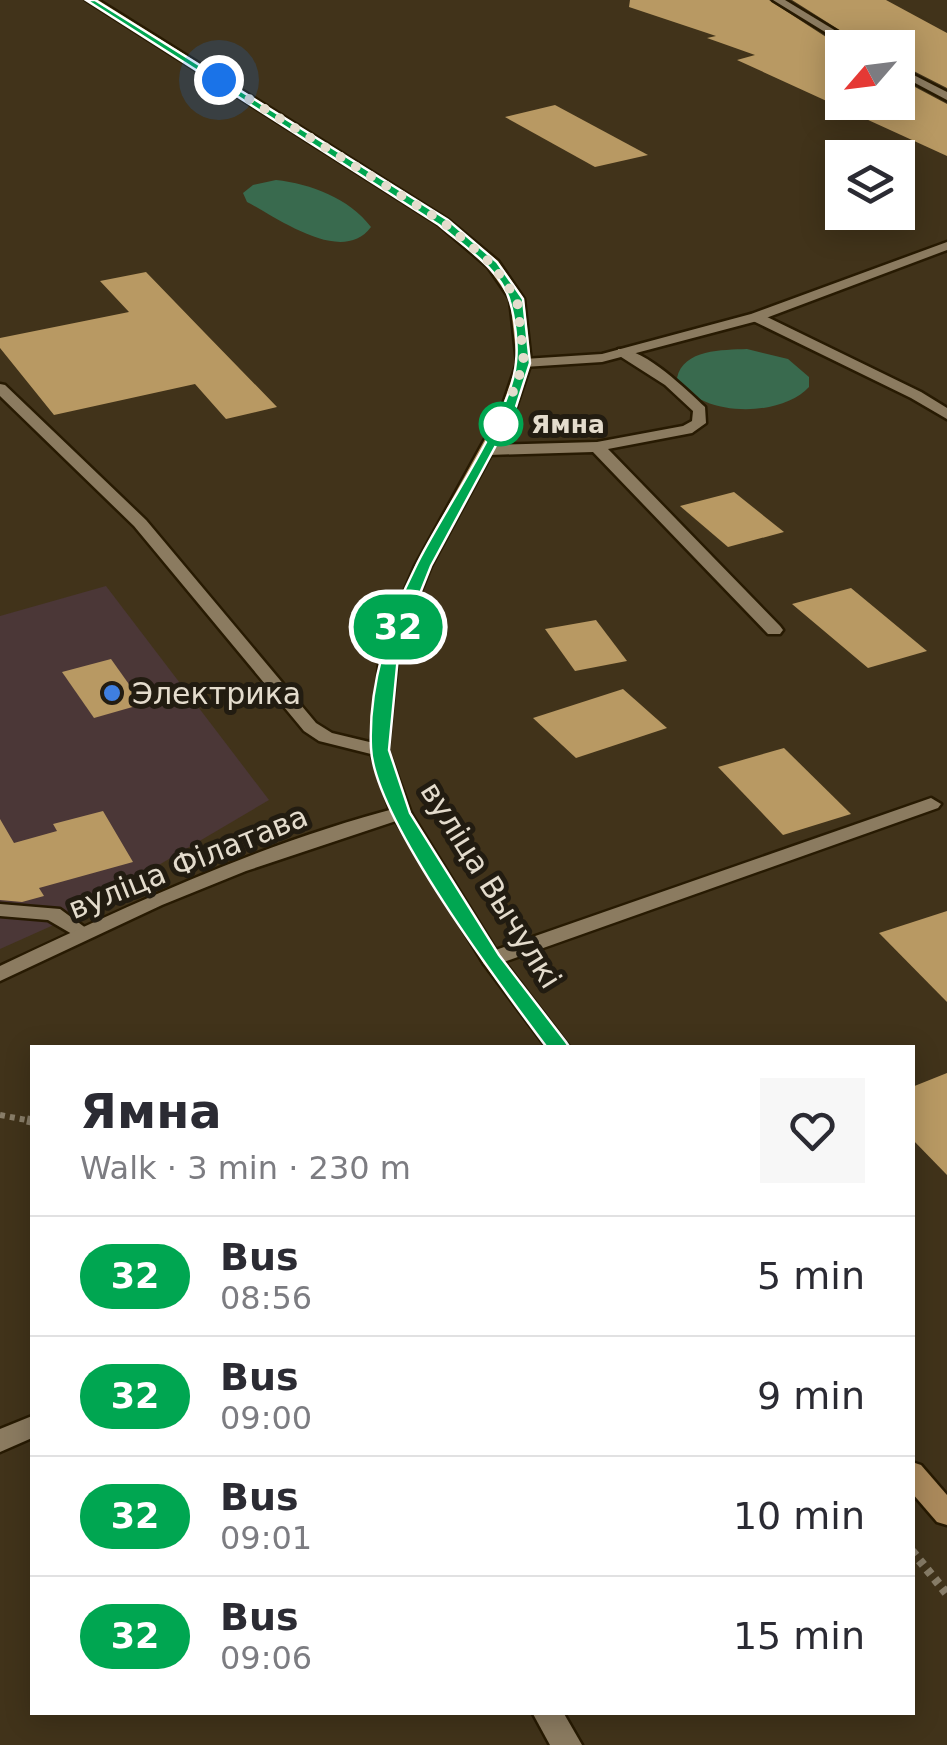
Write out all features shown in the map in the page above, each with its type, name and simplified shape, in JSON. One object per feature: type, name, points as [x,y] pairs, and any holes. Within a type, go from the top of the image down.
[{"type":"street","points":[[92,0],[347,159],[456,233],[492,264],[517,299],[524,363],[623,352],[756,317],[947,246]]},
{"type":"street","points":[[778,0],[828,30]]},
{"type":"street","points":[[915,79],[947,97]]},
{"type":"street","points":[[756,317],[947,414]]},
{"type":"street","points":[[488,450],[597,447],[687,430],[699,423],[700,410],[691,399],[623,352]]},
{"type":"street","name":"вуліца Вычулкі","points":[[524,363],[508,410],[423,566],[390,646],[380,750],[401,813],[492,959],[557,1045]]},
{"type":"street","points":[[0,388],[140,523],[310,726],[326,737],[380,750]]},
{"type":"street","points":[[597,447],[774,630]]},
{"type":"street","points":[[492,959],[931,804]]},
{"type":"street","name":"вуліца Філатава","points":[[0,974],[239,867],[401,813]]},
{"type":"street","points":[[0,910],[53,914],[84,934]]},
{"type":"street","points":[[0,1441],[30,1429]]},
{"type":"street","points":[[915,1476],[943,1503]]},
{"type":"street","points":[[548,1715],[566,1745]]},
{"type":"path","points":[[0,1114],[30,1121]]},
{"type":"path","points":[[915,1555],[947,1594]]},
{"type":"shaded area","points":[[106,586],[269,800],[67,919],[0,949],[0,616]]},
{"type":"green space","points":[[276,180],[328,194],[352,208],[371,227],[359,238],[344,242],[327,240],[292,227],[247,202],[243,193],[253,185]]},
{"type":"green space","points":[[747,349],[788,359],[809,377],[809,387],[780,404],[741,409],[703,401],[677,378],[681,368],[695,356]]},
{"type":"building","points":[[630,0],[769,0],[825,36],[825,100],[737,60],[755,55],[707,38],[716,36],[629,7]]},
{"type":"building","points":[[792,0],[886,0],[947,33],[947,88],[915,72],[915,30],[840,30]]},
{"type":"building","points":[[915,87],[947,104],[947,156],[868,120],[915,120]]},
{"type":"building","points":[[555,105],[648,155],[595,167],[505,117]]},
{"type":"building","points":[[146,272],[277,407],[226,419],[195,384],[54,415],[0,348],[0,338],[129,312],[100,281]]},
{"type":"building","points":[[734,492],[784,532],[728,547],[680,506]]},
{"type":"building","points":[[851,588],[927,651],[868,668],[792,604]]},
{"type":"building","points":[[596,620],[627,661],[575,671],[545,629]]},
{"type":"building","points":[[111,659],[143,704],[94,718],[62,672]]},
{"type":"building","points":[[623,689],[667,728],[576,758],[533,718]]},
{"type":"building","points":[[784,748],[851,814],[783,835],[718,767]]},
{"type":"building","points":[[103,811],[133,862],[39,888],[44,896],[22,902],[0,900],[0,819],[14,843],[57,831],[53,824]]},
{"type":"building","points":[[947,911],[947,1002],[879,933]]},
{"type":"building","points":[[947,1073],[947,1175],[915,1142],[915,1086]]},
{"type":"bus line","name":"32","points":[[91,0],[443,222],[492,264],[517,299],[524,363],[508,410],[423,566],[390,646],[380,750],[401,813],[492,959],[557,1045]]},
{"type":"place","name":"Ямна","points":[[501,424]]},
{"type":"place","name":"Электрика","points":[[112,693]]},
{"type":"route","points":[[219,80],[443,222],[492,264],[517,299],[524,363],[498,430],[501,424]]}]
